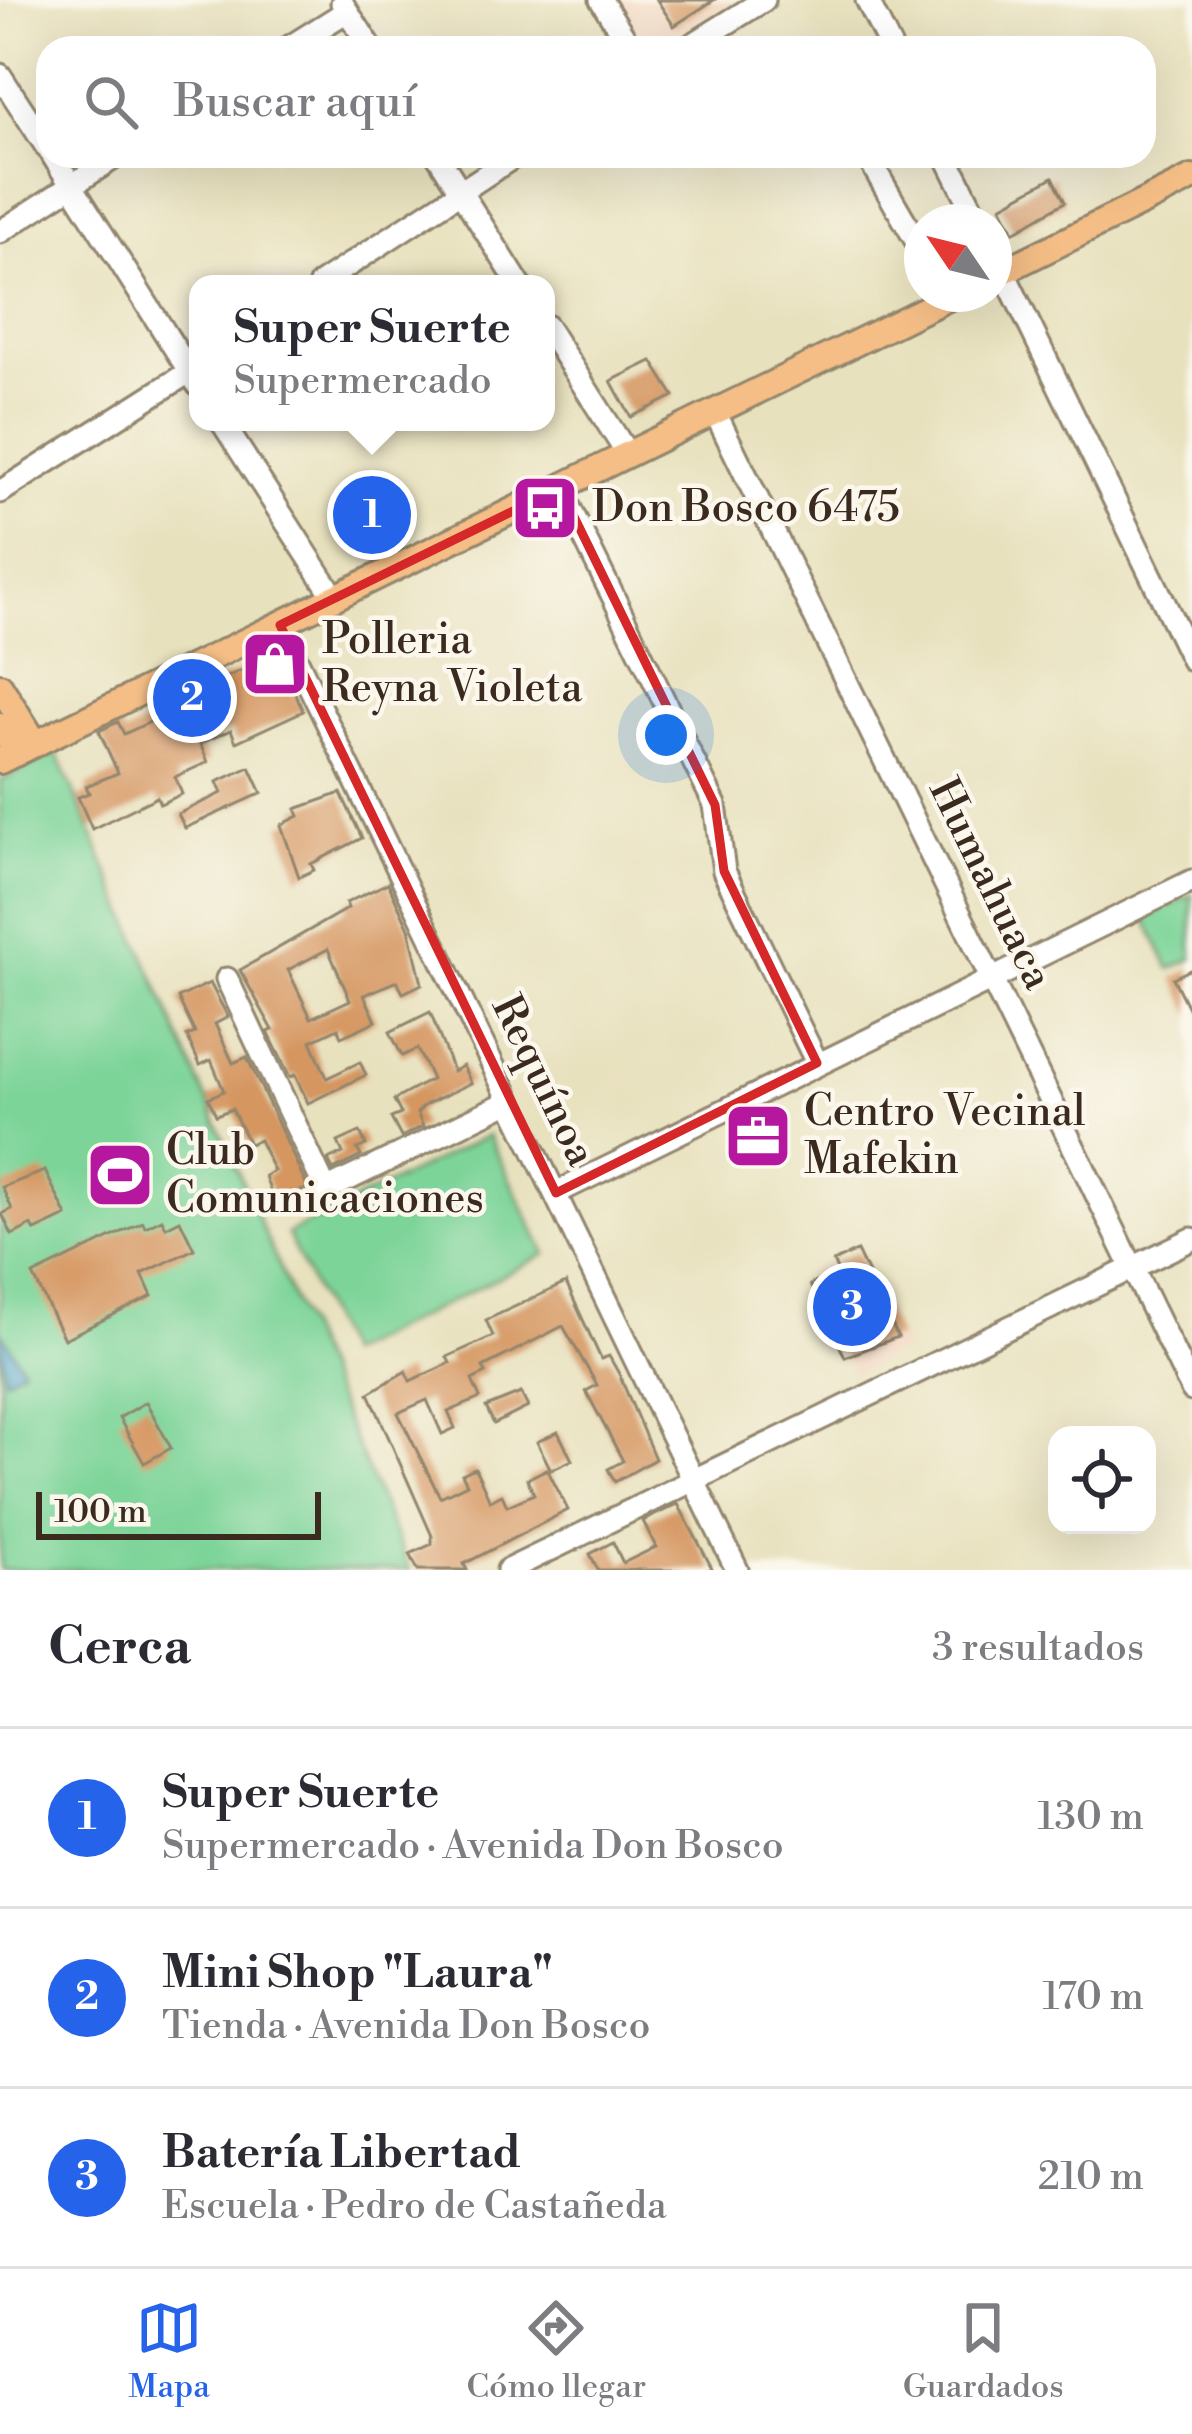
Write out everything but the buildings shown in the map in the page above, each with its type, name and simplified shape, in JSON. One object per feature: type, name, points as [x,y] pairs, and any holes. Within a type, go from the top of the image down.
[{"type":"main road","points":[[1012,259],[1192,178]]},
{"type":"main road","points":[[18,753],[916,312]]},
{"type":"main road","points":[[0,686],[18,753]]},
{"type":"main road","points":[[0,726],[18,753]]},
{"type":"street","points":[[601,0],[624,36]]},
{"type":"street","points":[[706,36],[764,0]]},
{"type":"street","points":[[867,0],[885,36]]},
{"type":"street","points":[[304,36],[344,5],[363,36]]},
{"type":"street","points":[[0,75],[36,130]]},
{"type":"street","points":[[60,168],[189,365]]},
{"type":"street","points":[[0,232],[98,168]]},
{"type":"street","points":[[446,168],[514,275]]},
{"type":"street","points":[[333,275],[496,168]]},
{"type":"street","points":[[874,168],[904,220]]},
{"type":"street","points":[[952,168],[970,204]]},
{"type":"street","points":[[1012,296],[1192,660]]},
{"type":"street","points":[[555,340],[628,455]]},
{"type":"street","points":[[0,492],[189,378]]},
{"type":"street","name":"Humahuaca","points":[[715,412],[1192,1390]]},
{"type":"street","points":[[228,431],[334,598]]},
{"type":"street","points":[[560,488],[715,805],[724,871],[817,1063]]},
{"type":"street","name":"Requínoa","points":[[280,625],[737,1570]]},
{"type":"street","points":[[556,1193],[1192,881]]},
{"type":"street","points":[[227,979],[326,1190],[508,1102]]},
{"type":"street","points":[[508,1570],[1192,1239]]},
{"type":"highlighted area","points":[[560,488],[715,805],[724,871],[817,1063],[556,1193],[280,625]]},
{"type":"shaded area","points":[[618,0],[734,0],[677,36],[640,36]]},
{"type":"shaded area","points":[[857,1251],[904,1349],[853,1374],[806,1276]]},
{"type":"green space","name":"Club Comunicaciones","points":[[57,753],[410,1570],[0,1570],[0,781]]},
{"type":"green space","points":[[1192,895],[1192,959],[1170,969],[1145,918]]},
{"type":"green space","points":[[488,1135],[546,1254],[345,1354],[287,1234]]},
{"type":"water","points":[[0,1330],[23,1368],[5,1379]]},
{"type":"place","name":"Don Bosco 6475","points":[[545,508]]},
{"type":"place","name":"Super Suerte","points":[[372,515]]},
{"type":"place","name":"Polleria Reyna Violeta","points":[[275,664]]},
{"type":"place","name":"Mini Shop \"Laura\"","points":[[192,698]]},
{"type":"place","name":"Centro Vecinal Mafekin","points":[[758,1136]]},
{"type":"place","name":"Club Comunicaciones","points":[[120,1175]]},
{"type":"place","name":"Batería Libertad","points":[[852,1307]]}]
